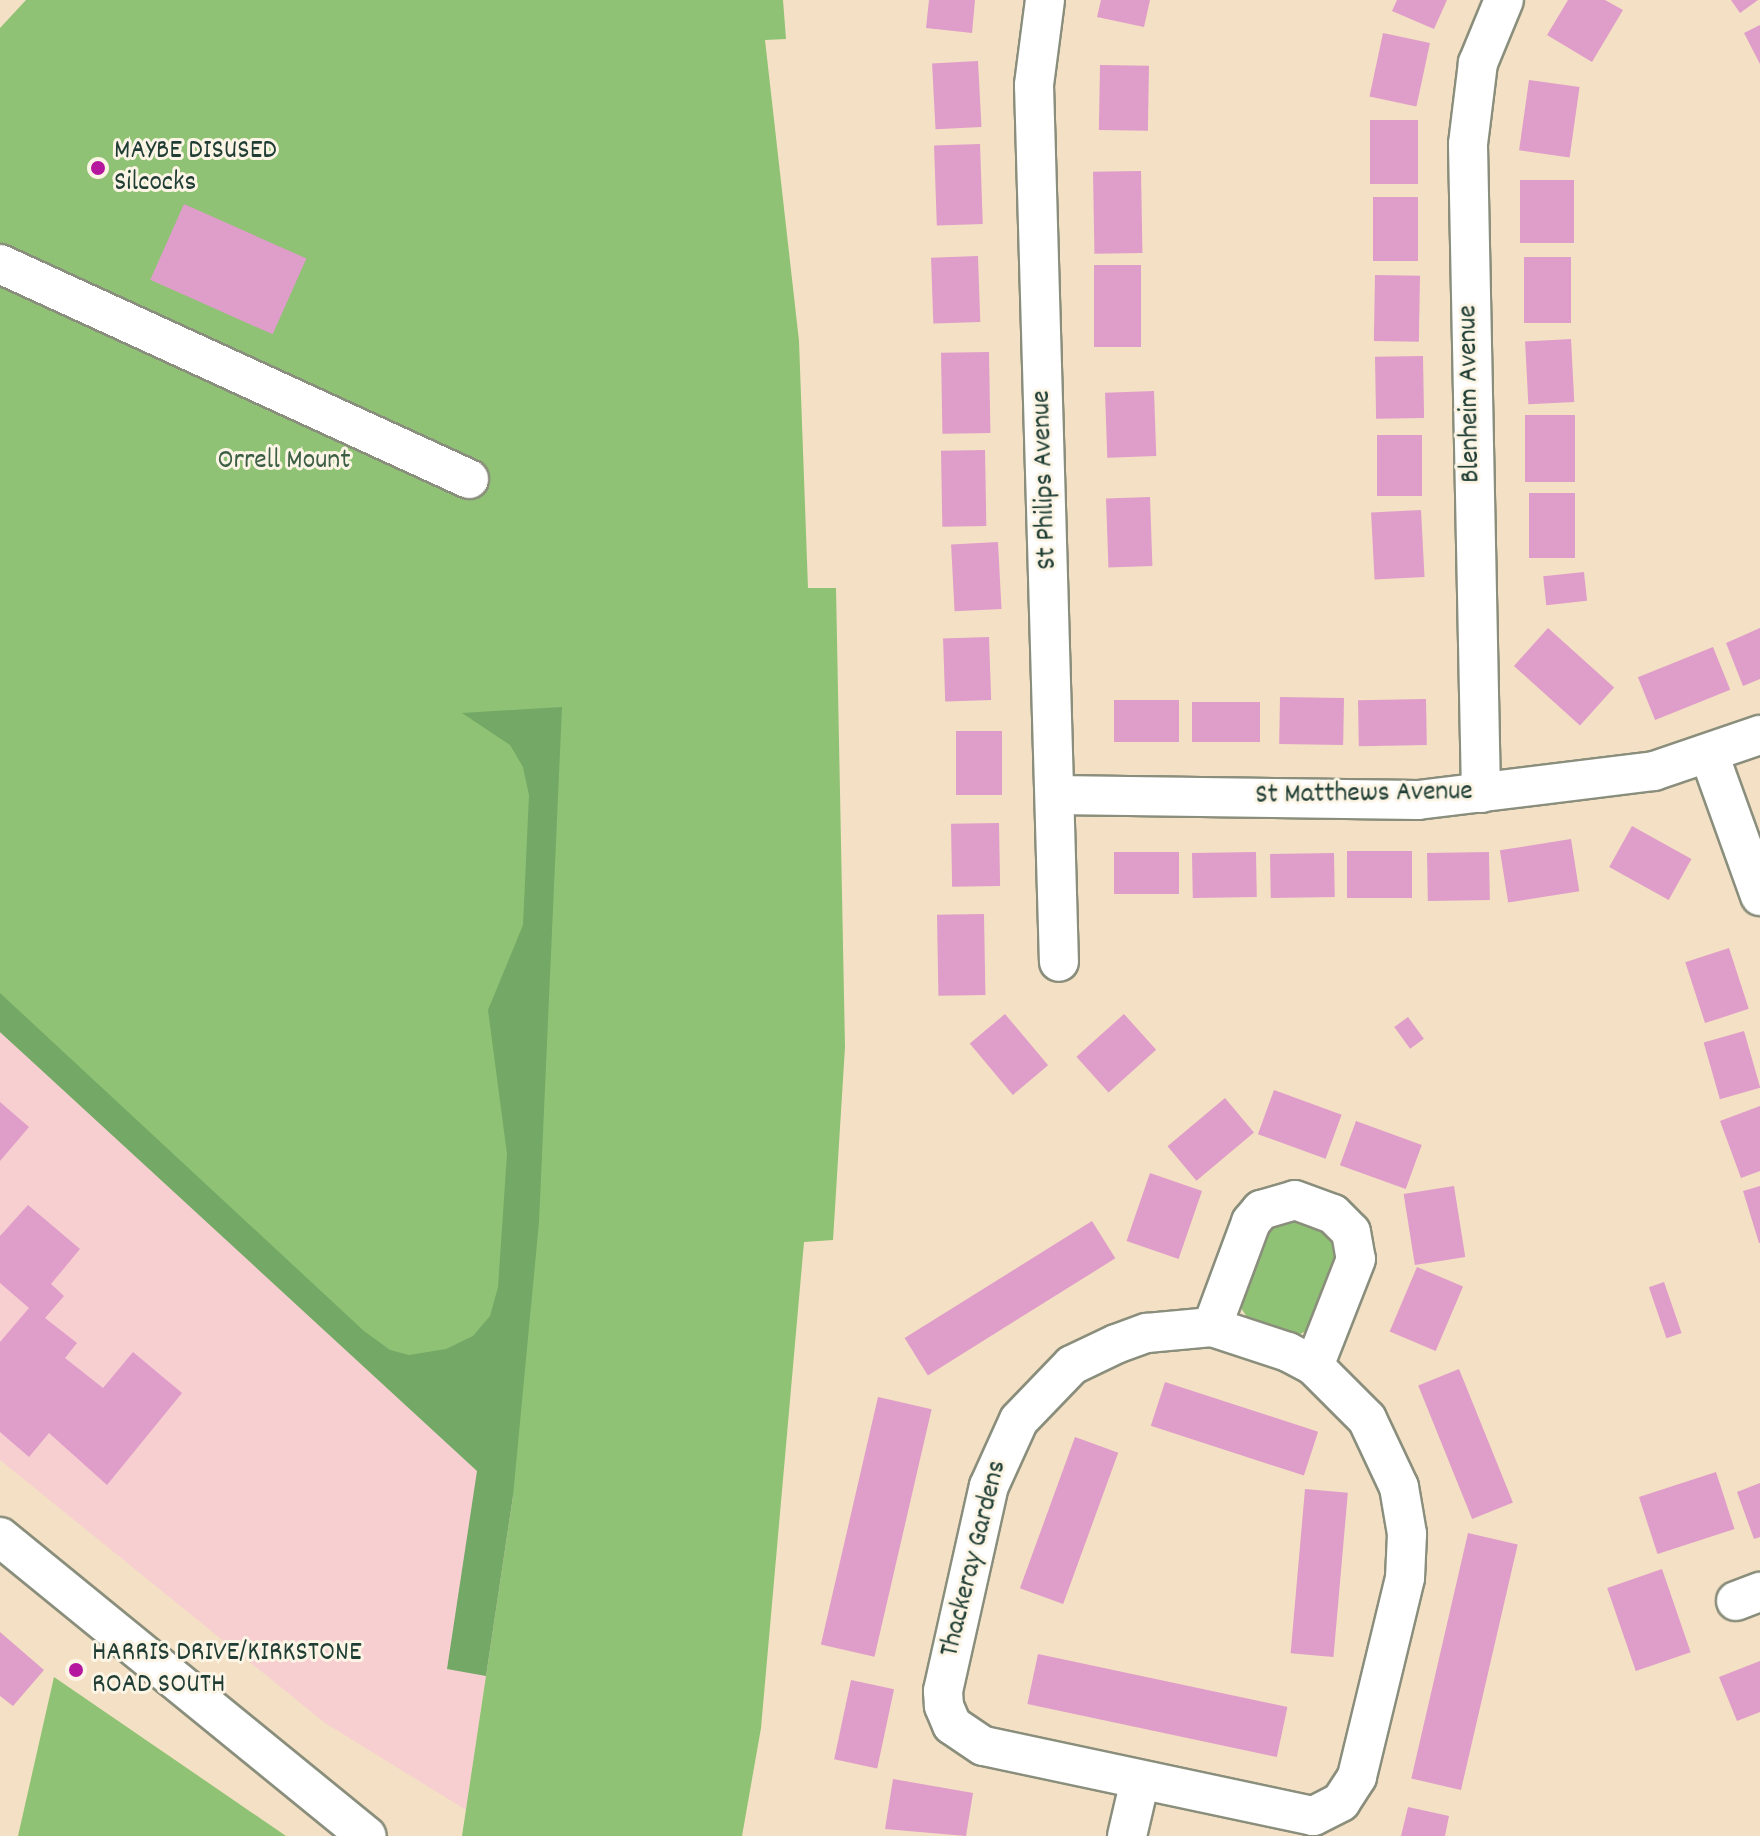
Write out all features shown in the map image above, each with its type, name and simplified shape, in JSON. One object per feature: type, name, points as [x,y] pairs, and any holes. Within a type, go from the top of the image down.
[{"type":"street","name":"St Philips Avenue","points":[[1045,0],[1034,85],[1059,962]]},
{"type":"street","name":"Blenheim Avenue","points":[[1481,793],[1468,144],[1478,63],[1504,0]]},
{"type":"street","points":[[0,264],[469,479]]},
{"type":"street","name":"St Matthews Avenue","points":[[1056,795],[1418,800],[1654,771],[1760,735]]},
{"type":"street","points":[[1709,754],[1760,896]]},
{"type":"street","points":[[1212,1327],[1251,1222],[1261,1210],[1295,1200],[1333,1214],[1351,1232],[1356,1259],[1314,1366]]},
{"type":"street","name":"Thackeray Gardens","points":[[1212,1327],[1275,1347],[1314,1366],[1373,1429],[1399,1487],[1407,1534],[1405,1578],[1357,1777],[1341,1802],[1313,1816],[965,1739],[952,1725],[943,1691],[989,1486],[1019,1420],[1072,1365],[1147,1333],[1212,1327]]},
{"type":"street","points":[[0,1537],[366,1836]]},
{"type":"street","points":[[1127,1836],[1140,1780]]},
{"type":"shaded area","points":[[0,1032],[477,1471],[513,1496],[466,1810],[325,1723],[0,1460]]},
{"type":"green space","name":"Orrell Mount","points":[[26,0],[783,0],[786,39],[765,40],[799,341],[808,588],[836,588],[845,1047],[833,1240],[804,1242],[761,1728],[742,1836],[462,1836],[513,1496],[0,1032],[0,28]]},
{"type":"green space","points":[[562,707],[539,1222],[513,1496],[486,1676],[447,1669],[477,1471],[0,1032],[0,993],[364,1331],[390,1350],[409,1355],[446,1349],[473,1336],[490,1316],[498,1287],[507,1154],[488,1010],[523,925],[529,795],[523,767],[510,745],[462,713]]},
{"type":"green space","points":[[1283,1216],[1322,1226],[1336,1239],[1340,1259],[1309,1330],[1300,1334],[1290,1335],[1247,1317],[1237,1302],[1260,1234]]},
{"type":"green space","points":[[54,1677],[286,1836],[18,1836]]},
{"type":"building","points":[[929,0],[975,0],[972,33],[926,28]]},
{"type":"building","points":[[1101,0],[1150,0],[1144,27],[1097,17]]},
{"type":"building","points":[[1397,0],[1447,0],[1434,29],[1392,11]]},
{"type":"building","points":[[1568,0],[1605,0],[1623,10],[1592,62],[1547,35]]},
{"type":"building","points":[[1731,0],[1758,0],[1740,13]]},
{"type":"building","points":[[1760,25],[1760,64],[1744,33]]},
{"type":"building","points":[[1383,33],[1430,43],[1416,107],[1369,97]]},
{"type":"building","points":[[978,61],[981,127],[936,129],[932,63]]},
{"type":"building","points":[[1100,65],[1149,66],[1148,131],[1099,130]]},
{"type":"building","points":[[1529,80],[1580,87],[1570,157],[1519,150]]},
{"type":"building","points":[[1370,120],[1418,120],[1418,184],[1370,184]]},
{"type":"building","points":[[980,144],[983,224],[937,226],[934,146]]},
{"type":"building","points":[[1141,171],[1142,253],[1094,254],[1093,172]]},
{"type":"building","points":[[1520,180],[1574,180],[1574,243],[1520,243]]},
{"type":"building","points":[[1373,197],[1418,197],[1418,261],[1373,261]]},
{"type":"building","points":[[184,204],[306,259],[273,334],[150,280]]},
{"type":"building","points":[[978,256],[980,322],[933,324],[931,258]]},
{"type":"building","points":[[1524,257],[1571,257],[1571,323],[1524,323]]},
{"type":"building","points":[[1094,265],[1141,265],[1141,347],[1094,347]]},
{"type":"building","points":[[1375,275],[1420,276],[1419,342],[1374,341]]},
{"type":"building","points":[[1571,339],[1574,402],[1528,404],[1525,341]]},
{"type":"building","points":[[989,352],[990,433],[942,434],[941,353]]},
{"type":"building","points":[[1423,356],[1424,418],[1376,419],[1375,357]]},
{"type":"building","points":[[1154,391],[1156,456],[1107,458],[1105,393]]},
{"type":"building","points":[[1525,415],[1575,415],[1575,482],[1525,482]]},
{"type":"building","points":[[1377,435],[1422,435],[1422,496],[1377,496]]},
{"type":"building","points":[[985,450],[986,526],[942,527],[941,451]]},
{"type":"building","points":[[1529,493],[1575,493],[1575,558],[1529,558]]},
{"type":"building","points":[[1150,497],[1152,566],[1108,567],[1106,499]]},
{"type":"building","points":[[1421,510],[1425,577],[1375,580],[1371,513]]},
{"type":"building","points":[[998,542],[1002,609],[955,611],[951,544]]},
{"type":"building","points":[[1584,572],[1587,601],[1546,605],[1543,576]]},
{"type":"building","points":[[1548,628],[1614,688],[1580,725],[1514,666]]},
{"type":"building","points":[[1760,628],[1760,679],[1743,686],[1726,643]]},
{"type":"building","points":[[989,637],[991,700],[945,702],[943,639]]},
{"type":"building","points":[[1713,647],[1730,690],[1655,720],[1638,677]]},
{"type":"building","points":[[1280,697],[1344,698],[1343,745],[1279,744]]},
{"type":"building","points":[[1426,699],[1427,745],[1359,746],[1358,700]]},
{"type":"building","points":[[1114,700],[1179,700],[1179,742],[1114,742]]},
{"type":"building","points":[[1192,702],[1260,702],[1260,742],[1192,742]]},
{"type":"building","points":[[956,731],[1002,731],[1002,795],[956,795]]},
{"type":"building","points":[[999,823],[1000,886],[952,887],[951,824]]},
{"type":"building","points":[[1632,826],[1691,859],[1669,900],[1609,867]]},
{"type":"building","points":[[1571,839],[1579,891],[1508,903],[1500,850]]},
{"type":"building","points":[[1347,851],[1412,851],[1412,898],[1347,898]]},
{"type":"building","points":[[1114,852],[1179,852],[1179,894],[1114,894]]},
{"type":"building","points":[[1256,852],[1257,897],[1193,898],[1192,853]]},
{"type":"building","points":[[1489,852],[1490,900],[1428,901],[1427,853]]},
{"type":"building","points":[[1334,853],[1335,897],[1271,898],[1270,854]]},
{"type":"building","points":[[984,914],[985,995],[938,996],[937,915]]},
{"type":"building","points":[[1729,948],[1749,1009],[1705,1023],[1685,962]]},
{"type":"building","points":[[1005,1014],[1048,1065],[1013,1095],[970,1044]]},
{"type":"building","points":[[1124,1014],[1156,1050],[1109,1092],[1076,1057]]},
{"type":"building","points":[[1408,1017],[1424,1039],[1410,1049],[1394,1027]]},
{"type":"building","points":[[1744,1031],[1760,1088],[1720,1099],[1704,1043]]},
{"type":"building","points":[[1274,1090],[1342,1115],[1326,1159],[1258,1134]]},
{"type":"building","points":[[1225,1098],[1254,1132],[1196,1181],[1168,1146]]},
{"type":"building","points":[[0,1102],[29,1127],[0,1161]]},
{"type":"building","points":[[1760,1106],[1760,1171],[1741,1178],[1720,1121]]},
{"type":"building","points":[[1356,1121],[1422,1145],[1406,1189],[1340,1165]]},
{"type":"building","points":[[1150,1173],[1202,1191],[1179,1259],[1127,1241]]},
{"type":"building","points":[[1454,1186],[1465,1257],[1415,1265],[1404,1194]]},
{"type":"building","points":[[1760,1186],[1760,1243],[1759,1243],[1743,1191]]},
{"type":"building","points":[[28,1205],[80,1249],[51,1284],[64,1296],[45,1318],[77,1343],[65,1358],[103,1388],[133,1352],[182,1393],[107,1485],[49,1433],[29,1457],[0,1432],[0,1342],[29,1308],[0,1283],[0,1236]]},
{"type":"building","points":[[1092,1221],[1115,1258],[928,1375],[905,1338]]},
{"type":"building","points":[[1417,1267],[1463,1287],[1436,1351],[1390,1331]]},
{"type":"building","points":[[1664,1282],[1682,1333],[1666,1338],[1649,1287]]},
{"type":"building","points":[[1459,1369],[1513,1503],[1472,1519],[1418,1385]]},
{"type":"building","points":[[1165,1382],[1318,1432],[1304,1476],[1151,1426]]},
{"type":"building","points":[[878,1397],[932,1409],[874,1657],[821,1644]]},
{"type":"building","points":[[1075,1437],[1118,1453],[1063,1604],[1020,1588]]},
{"type":"building","points":[[1716,1472],[1735,1529],[1658,1554],[1639,1497]]},
{"type":"building","points":[[1760,1483],[1760,1537],[1754,1539],[1737,1492]]},
{"type":"building","points":[[1305,1489],[1348,1493],[1333,1657],[1291,1653]]},
{"type":"building","points":[[1468,1533],[1518,1544],[1461,1790],[1411,1779]]},
{"type":"building","points":[[1662,1569],[1691,1652],[1636,1671],[1607,1588]]},
{"type":"building","points":[[0,1632],[44,1670],[13,1706],[0,1696]]},
{"type":"building","points":[[1038,1654],[1287,1707],[1277,1757],[1027,1704]]},
{"type":"building","points":[[1760,1661],[1760,1712],[1737,1721],[1719,1677]]},
{"type":"building","points":[[851,1680],[894,1689],[877,1768],[834,1759]]},
{"type":"building","points":[[893,1779],[973,1793],[966,1836],[885,1829]]},
{"type":"building","points":[[1408,1807],[1449,1816],[1445,1836],[1401,1836]]},
{"type":"place","name":"MAYBE DISUSED Silcocks","points":[[98,168]]},
{"type":"place","name":"HARRIS DRIVE/KIRKSTONE ROAD SOUTH","points":[[76,1670]]}]
